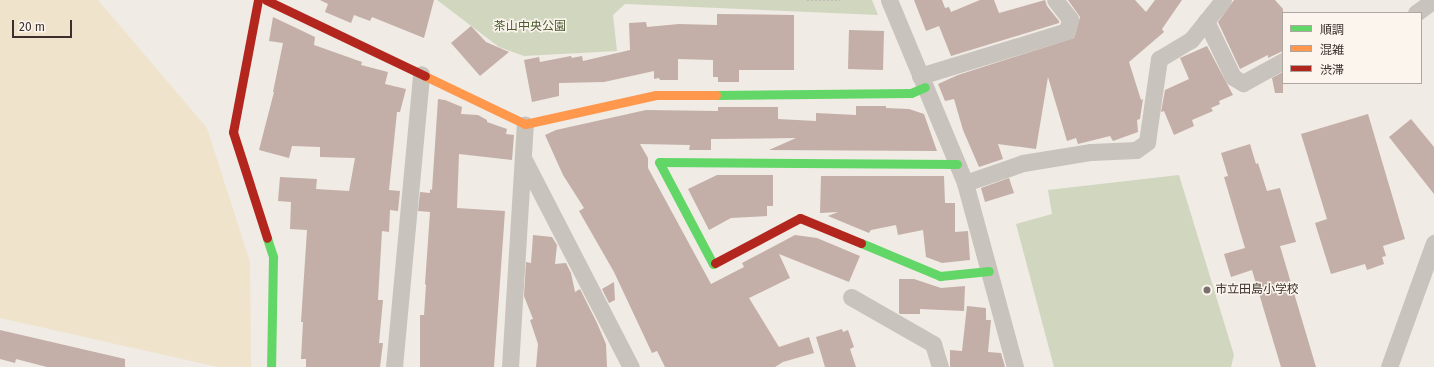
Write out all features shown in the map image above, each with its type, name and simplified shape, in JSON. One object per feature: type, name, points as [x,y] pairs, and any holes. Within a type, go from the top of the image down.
[{"type":"street","points":[[258,0],[233,132],[273,257],[271,367]]},
{"type":"street","points":[[266,0],[525,124],[656,95],[911,92],[922,82],[1067,31],[1070,19],[1055,0]]},
{"type":"street","points":[[889,0],[965,183],[1015,367]]},
{"type":"street","points":[[965,183],[1023,163],[1091,152],[1136,150],[1147,142],[1159,59],[1191,40],[1223,0]]},
{"type":"street","points":[[1417,12],[1434,0]]},
{"type":"street","points":[[1206,21],[1233,77],[1243,83],[1282,62]]},
{"type":"street","points":[[394,367],[421,74]]},
{"type":"street","points":[[510,367],[525,124]]},
{"type":"street","points":[[523,158],[631,367]]},
{"type":"street","points":[[957,164],[659,162],[713,264],[800,218],[940,276],[989,271]]},
{"type":"street","points":[[1389,367],[1434,243]]},
{"type":"street","points":[[851,297],[933,344],[940,367]]},
{"type":"path","points":[[807,0],[840,0]]},
{"type":"green space","name":"茶山中央公園","points":[[437,0],[872,0],[878,15],[625,4],[613,15],[617,51],[524,56],[499,47]]},
{"type":"green space","points":[[1179,175],[1234,355],[1231,367],[1054,367],[1016,224],[1052,214],[1048,190]]},
{"type":"sand","points":[[0,0],[98,0],[207,128],[250,262],[251,367],[218,367],[0,318]]},
{"type":"building","points":[[320,0],[434,0],[424,38],[372,17],[370,21],[354,15],[351,23],[325,12],[328,4]]},
{"type":"building","points":[[914,0],[942,0],[945,8],[949,7],[951,12],[980,0],[994,0],[999,13],[1045,0],[1047,6],[1059,23],[951,56],[939,26],[926,31]]},
{"type":"building","points":[[1068,0],[1135,0],[1146,12],[1155,0],[1182,0],[1162,29],[1164,32],[1129,62],[1141,100],[1143,99],[1140,119],[1137,120],[1138,132],[1113,141],[1110,136],[1078,144],[1076,138],[1067,141],[1048,77],[1036,149],[998,144],[1003,159],[979,167],[963,130],[954,99],[945,101],[938,84],[958,75],[1074,38],[1080,17]]},
{"type":"building","points":[[1234,0],[1275,0],[1283,9],[1282,51],[1268,58],[1268,55],[1240,69],[1218,22]]},
{"type":"building","points":[[717,14],[794,15],[794,70],[739,70],[739,82],[718,82],[718,77],[713,77],[713,60],[678,59],[678,80],[660,80],[659,78],[654,79],[654,71],[604,82],[559,83],[559,96],[532,102],[524,60],[539,57],[540,62],[571,56],[572,58],[582,56],[583,61],[630,50],[629,23],[646,22],[647,27],[679,24],[717,25]]},
{"type":"building","points":[[273,17],[315,37],[314,45],[362,62],[361,65],[388,72],[385,84],[406,89],[400,112],[397,112],[389,190],[400,191],[398,211],[390,210],[389,232],[382,231],[378,300],[383,300],[379,343],[383,343],[380,367],[306,367],[306,359],[301,359],[303,322],[301,322],[307,230],[290,229],[291,202],[278,201],[280,177],[317,179],[316,189],[349,191],[355,158],[320,157],[320,147],[292,146],[289,158],[259,150],[274,92],[283,43],[269,41]]},
{"type":"building","points":[[471,26],[486,42],[509,52],[480,76],[451,43]]},
{"type":"building","points":[[849,30],[884,31],[883,70],[848,69]]},
{"type":"building","points":[[1207,46],[1233,95],[1219,101],[1220,104],[1211,108],[1213,111],[1192,120],[1194,126],[1174,135],[1164,111],[1161,112],[1165,90],[1189,79],[1180,58]]},
{"type":"building","points":[[1282,73],[1283,93],[1275,93],[1272,78]]},
{"type":"building","points":[[438,99],[445,100],[462,107],[461,114],[478,115],[487,120],[487,122],[507,129],[506,134],[514,135],[512,160],[459,154],[457,208],[505,211],[494,367],[420,367],[420,315],[424,315],[430,212],[418,211],[420,192],[430,193],[430,189],[432,190]]},
{"type":"building","points":[[856,106],[886,106],[886,108],[909,109],[924,114],[937,151],[769,150],[796,138],[711,139],[711,150],[689,150],[690,145],[640,144],[648,158],[648,168],[711,284],[744,267],[742,263],[795,235],[817,238],[860,256],[849,282],[779,254],[790,278],[749,298],[779,347],[809,337],[814,353],[783,362],[775,367],[665,367],[657,351],[652,353],[614,272],[579,211],[584,208],[563,175],[545,135],[556,130],[646,110],[718,111],[718,107],[778,107],[778,119],[816,121],[816,113],[856,115]]},
{"type":"building","points":[[1368,114],[1405,239],[1383,246],[1386,256],[1382,257],[1384,264],[1367,270],[1365,264],[1331,274],[1315,223],[1327,219],[1301,134]]},
{"type":"building","points":[[1411,119],[1434,147],[1434,194],[1389,137]]},
{"type":"building","points":[[1250,144],[1267,191],[1280,188],[1296,242],[1280,246],[1316,367],[1281,367],[1252,270],[1231,277],[1224,254],[1245,248],[1224,177],[1228,176],[1221,153]]},
{"type":"building","points":[[717,175],[773,175],[773,206],[767,206],[767,216],[731,218],[709,230],[688,189]]},
{"type":"building","points":[[821,176],[944,176],[945,203],[955,203],[955,232],[968,231],[970,260],[942,263],[926,257],[923,230],[898,235],[896,225],[871,230],[869,233],[828,216],[838,212],[820,213]]},
{"type":"building","points":[[1009,178],[1014,193],[985,202],[981,188]]},
{"type":"building","points":[[533,235],[552,237],[557,245],[555,264],[566,263],[571,273],[575,292],[580,289],[606,344],[607,367],[536,367],[538,344],[530,320],[533,319],[524,296],[526,262],[531,263]]},
{"type":"building","points":[[899,279],[914,279],[941,288],[965,286],[964,311],[920,309],[920,314],[900,314]]},
{"type":"building","points":[[614,282],[615,300],[609,303],[602,289]]},
{"type":"building","points":[[967,306],[986,308],[986,320],[991,320],[988,352],[1001,353],[1005,367],[950,367],[950,350],[962,351]]},
{"type":"building","points":[[842,329],[843,332],[848,330],[854,347],[850,349],[856,367],[825,367],[816,337]]},
{"type":"building","points":[[0,330],[125,359],[125,367],[47,367],[16,359],[15,363],[0,359]]},
{"type":"traffic: fast","points":[[716,95],[911,93],[925,87]]},
{"type":"traffic: fast","points":[[715,263],[713,264],[659,162],[957,164]]},
{"type":"traffic: fast","points":[[267,238],[273,257],[271,367]]},
{"type":"traffic: fast","points":[[861,243],[940,276],[989,271]]},
{"type":"traffic: slow","points":[[425,76],[525,124],[656,95],[716,95]]},
{"type":"traffic: jam","points":[[258,0],[233,132],[267,238]]},
{"type":"traffic: jam","points":[[266,0],[425,76]]},
{"type":"traffic: jam","points":[[715,263],[800,218],[861,243]]},
{"type":"place","name":"市立田島小学校","points":[[1207,290]]}]
